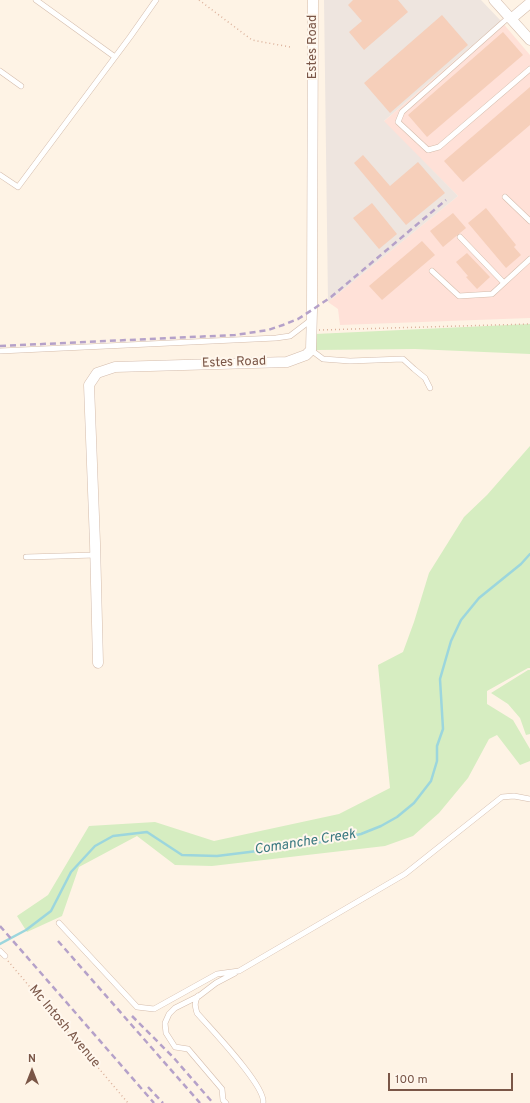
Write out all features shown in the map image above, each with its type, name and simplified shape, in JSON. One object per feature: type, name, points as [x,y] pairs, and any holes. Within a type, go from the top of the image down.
[{"type":"street","name":"Estes Road","points":[[98,663],[96,555],[89,385],[97,373],[115,367],[287,362],[306,355],[311,350],[313,0]]},
{"type":"street","points":[[494,0],[530,40]]},
{"type":"street","points":[[510,18],[530,3]]},
{"type":"lane","points":[[36,0],[115,57]]},
{"type":"lane","points":[[0,175],[18,187],[156,0]]},
{"type":"lane","points":[[510,18],[402,112],[398,122],[428,150],[439,147],[530,69]]},
{"type":"lane","points":[[0,71],[20,86]]},
{"type":"lane","points":[[505,197],[530,221]]},
{"type":"lane","points":[[460,237],[504,283]]},
{"type":"lane","points":[[432,271],[459,296],[492,294],[530,259]]},
{"type":"lane","points":[[0,351],[276,338],[290,336],[312,325]]},
{"type":"lane","points":[[311,350],[323,359],[350,361],[403,359],[425,378],[430,388]]},
{"type":"lane","points":[[26,557],[96,555]]},
{"type":"lane","points":[[226,1103],[223,1100],[222,1089],[188,1049],[175,1047],[166,1033],[165,1023],[169,1014],[175,1008],[199,996],[216,983],[404,874],[502,797],[514,796],[530,799]]},
{"type":"lane","points":[[59,923],[137,1007],[154,1009],[217,974],[239,970]]},
{"type":"lane","points":[[0,951],[5,956]]},
{"type":"lane","points":[[199,996],[195,1001],[197,1013],[253,1078],[262,1092],[264,1100],[263,1103]]},
{"type":"path","points":[[199,0],[252,40],[290,47]]},
{"type":"path","points":[[312,325],[530,324]]},
{"type":"path","name":"Mc Intosh Avenue","points":[[5,956],[128,1103]]},
{"type":"shaded area","points":[[324,0],[481,0],[501,21],[384,121],[458,196],[328,302]]},
{"type":"shaded area","points":[[501,21],[530,55],[530,318],[340,325],[338,309],[328,302],[458,196],[383,122]]},
{"type":"green space","points":[[530,324],[530,354],[415,349],[316,350],[315,334]]},
{"type":"green space","points":[[530,446],[530,668],[487,691],[487,704],[513,720],[530,749],[530,761],[520,765],[497,735],[489,739],[468,778],[439,813],[413,836],[385,846],[212,866],[175,865],[137,836],[79,867],[62,916],[27,932],[17,916],[48,895],[89,826],[155,822],[214,841],[339,814],[390,788],[378,665],[403,652],[429,573],[464,517],[487,495]]},
{"type":"green space","points":[[530,670],[530,734],[526,735],[520,718],[508,704],[491,693]]},
{"type":"building","points":[[353,0],[398,0],[408,12],[364,50],[349,32],[362,21],[348,5]]},
{"type":"building","points":[[442,15],[468,45],[390,113],[364,83]]},
{"type":"building","points":[[503,32],[523,55],[427,137],[408,115]]},
{"type":"building","points":[[530,87],[530,125],[463,182],[444,161]]},
{"type":"building","points":[[363,155],[390,186],[418,162],[445,193],[406,225],[354,163]]},
{"type":"building","points":[[372,203],[397,234],[379,249],[353,218]]},
{"type":"building","points":[[486,208],[516,245],[514,247],[521,255],[506,268],[468,223]]},
{"type":"building","points":[[453,213],[466,228],[443,247],[430,231]]},
{"type":"building","points":[[422,241],[435,255],[382,300],[369,286]]},
{"type":"building","points":[[467,253],[490,277],[477,289],[466,277],[468,276],[456,262]]},
{"type":"waterway","name":"Comanche Creek","points":[[0,944],[26,930],[51,911],[71,872],[95,846],[113,836],[147,832],[182,855],[217,856],[306,845],[361,834],[381,826],[397,817],[414,803],[431,781],[437,761],[437,746],[443,729],[440,679],[451,641],[461,620],[479,598],[521,564],[530,554]]},
{"type":"railway","points":[[0,346],[235,335],[268,330],[298,319],[331,297],[446,200]]},
{"type":"railway","points":[[0,926],[154,1103]]},
{"type":"railway","points":[[58,941],[200,1103]]},
{"type":"railway","points":[[132,1016],[173,1057],[213,1103]]},
{"type":"railway","points":[[148,1087],[163,1103]]}]
